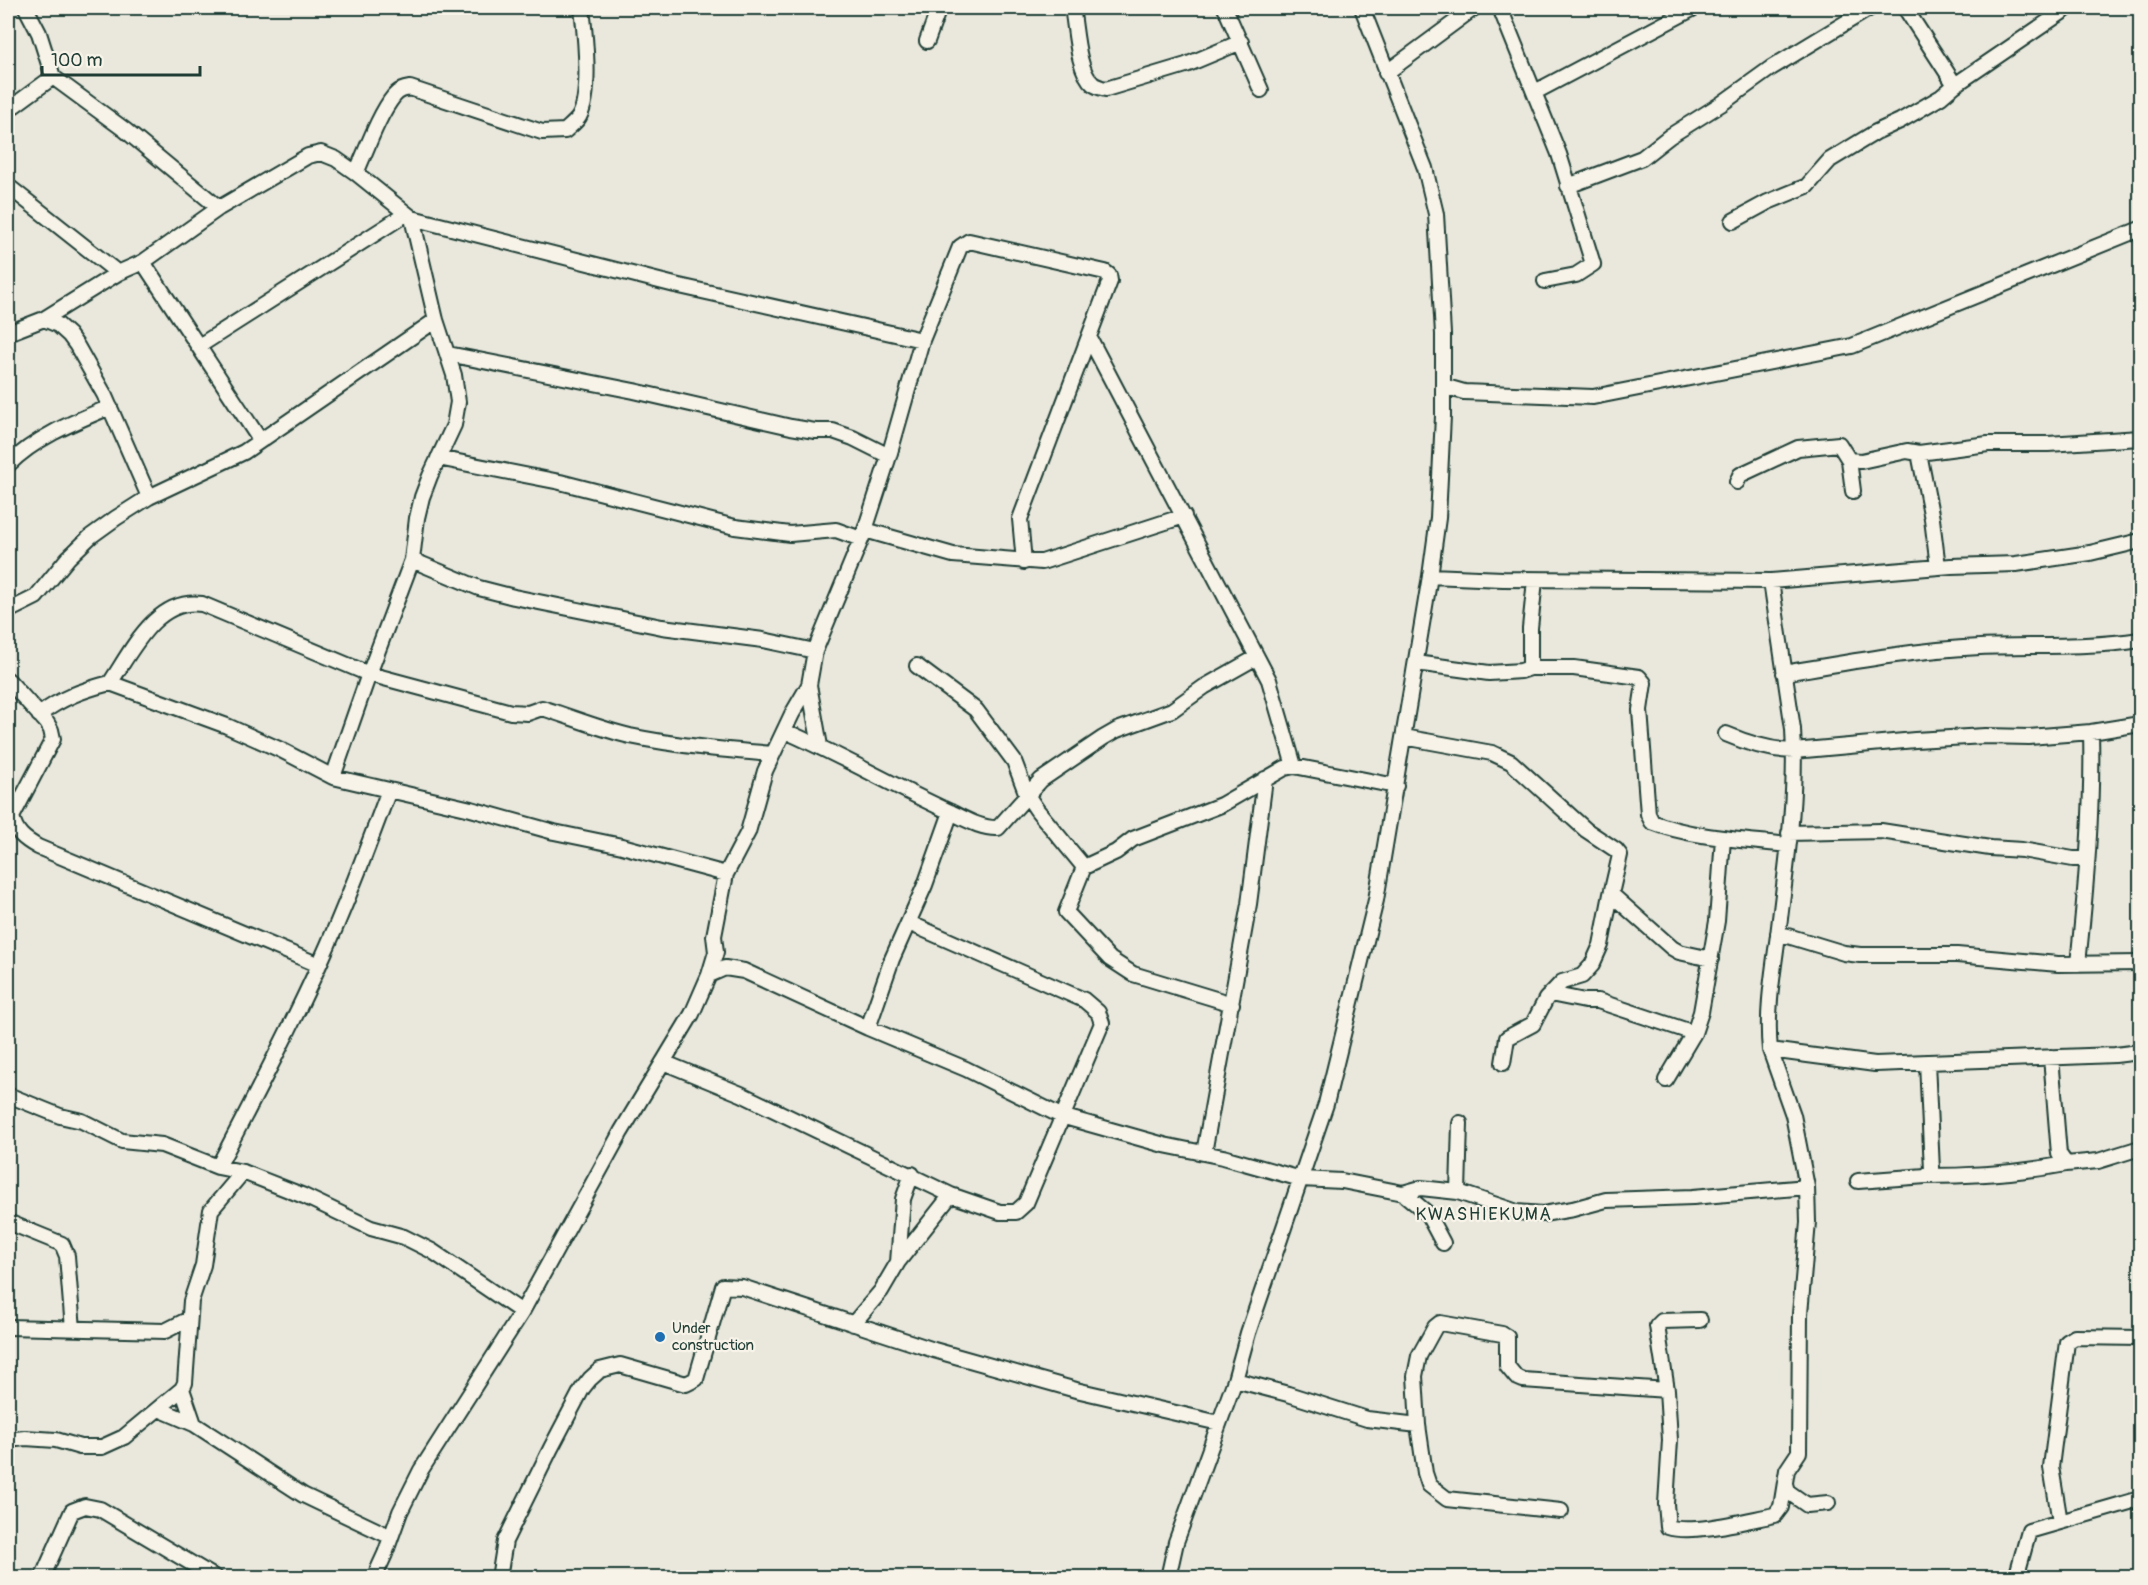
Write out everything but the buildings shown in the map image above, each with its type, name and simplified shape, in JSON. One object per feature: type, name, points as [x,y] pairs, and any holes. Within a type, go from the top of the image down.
[{"type":"street","points":[[26,8],[39,33],[53,77],[125,130],[219,208]]},
{"type":"street","points":[[357,172],[380,120],[394,96],[402,90],[411,88],[542,132],[565,131],[578,117],[586,96],[582,8]]},
{"type":"street","points":[[927,41],[939,8]]},
{"type":"street","points":[[1072,8],[1082,66],[1094,85],[1106,89],[1186,65],[1241,42]]},
{"type":"street","points":[[1226,8],[1261,90]]},
{"type":"street","points":[[1168,1578],[1176,1542],[1235,1380],[1248,1333],[1326,1104],[1353,998],[1376,900],[1438,518],[1443,334],[1436,214],[1425,168],[1362,8]]},
{"type":"street","points":[[1386,73],[1474,8]]},
{"type":"street","points":[[1500,8],[1559,154],[1593,264],[1576,275],[1545,281]]},
{"type":"street","points":[[1535,93],[1694,8]]},
{"type":"street","points":[[1568,186],[1642,158],[1670,136],[1771,68],[1870,8]]},
{"type":"street","points":[[1905,8],[1955,85]]},
{"type":"street","points":[[1733,221],[1768,202],[1807,186],[1830,160],[1941,97],[2068,8]]},
{"type":"street","points":[[8,110],[53,77]]},
{"type":"street","points":[[8,333],[44,319],[118,273],[143,262],[219,208],[308,156],[321,153],[357,172],[409,216],[675,285],[922,340]]},
{"type":"street","points":[[8,186],[118,273]]},
{"type":"street","points":[[333,777],[412,560],[422,497],[454,425],[458,402],[454,375],[436,320],[409,216]]},
{"type":"street","points":[[199,346],[409,216]]},
{"type":"street","points":[[1443,386],[1464,392],[1593,397],[1852,346],[2140,229]]},
{"type":"street","points":[[374,1578],[400,1512],[421,1470],[522,1312],[621,1132],[692,1014],[716,952],[714,936],[726,874],[748,832],[765,771],[809,685],[815,651],[863,535],[889,456],[922,340],[960,247],[965,243],[975,241],[1105,272],[1109,275],[1110,281],[1020,519],[1024,562]]},
{"type":"street","points":[[143,262],[260,440]]},
{"type":"street","points":[[44,319],[58,325],[69,335],[110,407],[149,497]]},
{"type":"street","points":[[8,611],[36,597],[68,558],[91,536],[149,497],[203,470],[227,461],[436,320]]},
{"type":"street","points":[[1089,338],[1257,657],[1272,690],[1294,766]]},
{"type":"street","points":[[447,354],[623,389],[791,427],[833,431],[889,456]]},
{"type":"street","points":[[8,465],[28,448],[51,434],[110,407]]},
{"type":"street","points":[[1849,460],[1861,461],[1906,451],[1919,453],[1988,444],[2048,444],[2140,438]]},
{"type":"street","points":[[1737,482],[1740,474],[1798,448],[1839,444],[1849,460],[1853,491]]},
{"type":"street","points":[[1919,453],[1932,519],[1938,567]]},
{"type":"street","points":[[438,458],[571,484],[735,527],[790,534],[836,530],[952,555],[1024,562],[1054,560],[1184,516]]},
{"type":"street","points":[[1430,576],[1535,580],[1771,581],[1938,567],[2016,564],[2049,560],[2140,541]]},
{"type":"street","points":[[412,560],[479,588],[514,597],[662,627],[763,640],[815,651]]},
{"type":"street","points":[[1530,668],[1530,628],[1535,580]]},
{"type":"street","points":[[1700,1320],[1669,1320],[1662,1321],[1657,1326],[1667,1390],[1670,1440],[1666,1504],[1668,1527],[1676,1529],[1722,1525],[1775,1515],[1781,1507],[1787,1470],[1799,1452],[1800,1314],[1808,1222],[1807,1187],[1793,1115],[1770,1050],[1771,990],[1794,792],[1794,751],[1793,729],[1771,581]]},
{"type":"street","points":[[110,683],[147,629],[170,608],[189,602],[202,604],[369,674],[511,712],[528,713],[542,708],[639,738],[692,747],[773,754]]},
{"type":"street","points":[[1784,673],[1913,653],[1979,647],[2066,646],[2140,640]]},
{"type":"street","points":[[785,731],[981,826],[998,828],[1046,777],[1110,734],[1172,710],[1204,687],[1257,657]]},
{"type":"street","points":[[1416,663],[1489,673],[1521,671],[1530,668],[1574,668],[1639,677],[1644,682],[1640,710],[1648,814],[1652,822],[1662,826],[1723,838],[1789,839],[1881,831],[1990,848],[2086,859]]},
{"type":"street","points":[[917,666],[976,710],[1014,761],[1027,795],[1036,810],[1084,867]]},
{"type":"street","points":[[8,680],[51,730],[53,739],[12,817],[14,828],[23,838],[38,847],[319,965]]},
{"type":"street","points":[[39,715],[55,703],[79,691],[110,683],[227,726],[333,777],[480,811],[554,832],[622,846],[726,874]]},
{"type":"street","points":[[809,685],[820,746]]},
{"type":"street","points":[[1726,734],[1753,745],[1794,751],[1915,740],[1985,736],[2029,737],[2091,732],[2140,724]]},
{"type":"street","points":[[2078,964],[2092,780],[2091,732]]},
{"type":"street","points":[[1404,737],[1492,753],[1510,762],[1586,830],[1620,855],[1601,945],[1592,965],[1582,976],[1562,982],[1546,999],[1533,1024],[1507,1038],[1503,1063]]},
{"type":"street","points":[[1232,1005],[1133,974],[1110,959],[1066,912],[1084,867],[1116,852],[1133,839],[1221,805],[1285,768],[1294,766],[1396,786]]},
{"type":"street","points":[[1204,1153],[1249,904],[1265,779]]},
{"type":"street","points":[[218,1167],[319,965],[346,905],[389,790]]},
{"type":"street","points":[[868,1028],[892,959],[909,924],[951,812]]},
{"type":"street","points":[[1666,1080],[1694,1033],[1701,1012],[1717,921],[1723,838]]},
{"type":"street","points":[[1611,894],[1672,948],[1711,959]]},
{"type":"street","points":[[663,1062],[741,1094],[912,1174],[951,1195],[1000,1212],[1016,1212],[1026,1203],[1102,1023],[1098,1012],[1084,1000],[909,924]]},
{"type":"street","points":[[1778,933],[1844,953],[1860,955],[1957,955],[2058,964],[2140,963]]},
{"type":"street","points":[[716,952],[744,971],[966,1070],[1061,1116],[1301,1179],[1342,1181],[1403,1193],[1421,1188],[1458,1191],[1517,1212],[1543,1214],[1606,1200],[1693,1197],[1807,1187]]},
{"type":"street","points":[[709,975],[725,968],[744,971]]},
{"type":"street","points":[[1551,994],[1598,1001],[1694,1033]]},
{"type":"street","points":[[1770,1050],[1859,1062],[1927,1062],[2140,1052]]},
{"type":"street","points":[[2051,1057],[2059,1154],[2066,1164]]},
{"type":"street","points":[[1926,1176],[1932,1170],[1927,1062]]},
{"type":"street","points":[[8,1095],[60,1116],[82,1121],[122,1141],[162,1145],[218,1167],[243,1172],[303,1196],[372,1228],[404,1238],[432,1251],[522,1312]]},
{"type":"street","points":[[1458,1191],[1460,1123]]},
{"type":"street","points":[[1858,1181],[2029,1171],[2098,1161],[2140,1148]]},
{"type":"street","points":[[8,1440],[26,1438],[56,1440],[80,1447],[102,1447],[124,1437],[182,1389],[185,1383],[191,1301],[203,1265],[211,1210],[243,1172]]},
{"type":"street","points":[[898,1262],[903,1199],[912,1174]]},
{"type":"street","points":[[1403,1193],[1428,1213],[1443,1243]]},
{"type":"street","points":[[853,1324],[881,1291],[898,1262],[951,1195]]},
{"type":"street","points":[[8,1222],[62,1244],[67,1256],[73,1329]]},
{"type":"street","points":[[499,1578],[505,1541],[582,1389],[600,1370],[621,1365],[686,1384],[691,1383],[696,1379],[723,1286],[742,1287],[934,1350],[1076,1390],[1219,1423]]},
{"type":"street","points":[[8,1327],[165,1331],[189,1319]]},
{"type":"street","points":[[1562,1511],[1447,1499],[1429,1485],[1418,1425],[1416,1366],[1435,1327],[1440,1323],[1502,1334],[1507,1337],[1507,1366],[1516,1377],[1523,1380],[1667,1390]]},
{"type":"street","points":[[2060,1522],[2051,1467],[2067,1342],[2075,1337],[2140,1338]]},
{"type":"street","points":[[1235,1380],[1367,1419],[1418,1425]]},
{"type":"street","points":[[182,1389],[194,1424]]},
{"type":"street","points":[[159,1409],[194,1424],[303,1495],[391,1537]]},
{"type":"street","points":[[1785,1484],[1787,1491],[1807,1505],[1828,1503]]},
{"type":"street","points":[[2016,1578],[2029,1531],[2140,1499]]},
{"type":"street","points":[[42,1578],[72,1511],[85,1506],[100,1509],[216,1578]]},
{"type":"place","name":"Under construction","points":[[660,1337]]},
{"type":"district","name":"KWASHIEKUMA","points":[[1484,1214]]}]
